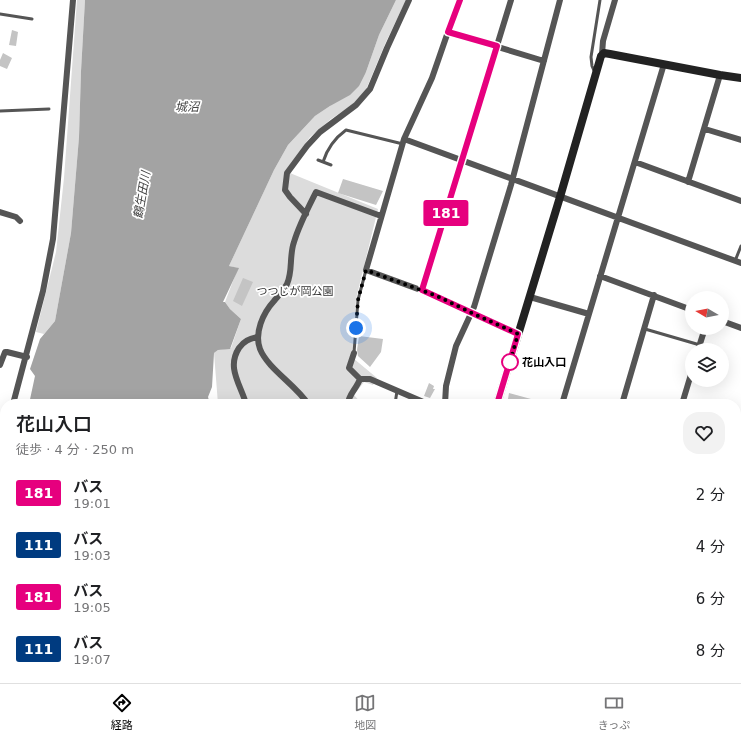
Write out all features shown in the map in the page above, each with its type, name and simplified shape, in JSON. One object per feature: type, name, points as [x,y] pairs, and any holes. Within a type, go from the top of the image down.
[{"type":"street","points":[[14,399],[27,357],[49,267],[53,239],[73,0]]},
{"type":"street","points":[[306,214],[285,190],[287,173],[307,146],[320,132],[356,105],[370,89],[409,0]]},
{"type":"street","points":[[460,0],[432,78],[403,142],[366,270],[422,290],[518,334]]},
{"type":"street","points":[[422,290],[511,0]]},
{"type":"street","points":[[445,399],[446,386],[456,346],[472,313],[512,180],[560,0]]},
{"type":"street","points":[[498,399],[596,75],[600,56],[602,54],[603,41],[615,0]]},
{"type":"street","points":[[448,32],[544,61]]},
{"type":"street","points":[[602,54],[610,54],[664,64],[720,76],[741,78]]},
{"type":"street","points":[[564,399],[664,64]]},
{"type":"street","points":[[688,182],[720,76]]},
{"type":"street","points":[[705,129],[741,140]]},
{"type":"street","points":[[403,142],[462,161],[738,262]]},
{"type":"street","points":[[635,162],[741,201]]},
{"type":"street","points":[[304,399],[263,356],[257,337],[264,314],[287,284],[290,272],[290,256],[294,242],[316,192],[381,216]]},
{"type":"street","points":[[0,212],[16,217],[20,221]]},
{"type":"street","points":[[600,276],[685,307]]},
{"type":"street","points":[[623,399],[654,296]]},
{"type":"street","points":[[530,297],[589,314]]},
{"type":"street","points":[[729,324],[741,328]]},
{"type":"street","points":[[244,399],[234,375],[234,362],[237,351],[242,344],[249,338],[257,337]]},
{"type":"street","points":[[0,364],[5,352],[27,357]]},
{"type":"street","points":[[354,353],[349,368],[360,379],[370,379],[416,399]]},
{"type":"street","points":[[348,399],[358,386],[360,379]]},
{"type":"street","points":[[684,399],[687,387]]},
{"type":"lane","points":[[596,75],[592,66],[591,57],[600,0]]},
{"type":"lane","points":[[0,14],[32,19]]},
{"type":"lane","points":[[0,111],[49,108]]},
{"type":"lane","points":[[323,162],[336,138],[346,130],[403,142]]},
{"type":"lane","points":[[318,160],[331,165]]},
{"type":"lane","points":[[738,262],[741,246]]},
{"type":"lane","points":[[354,353],[358,300],[366,270]]},
{"type":"lane","points":[[644,329],[685,343]]},
{"type":"lane","points":[[396,399],[397,391]]},
{"type":"green space","points":[[77,0],[85,0],[79,137],[71,233],[55,321],[44,334],[36,332],[56,252],[64,178]]},
{"type":"green space","name":"つつじが岡公園","points":[[396,0],[406,0],[385,44],[365,92],[352,105],[331,119],[310,137],[285,171],[378,209],[356,299],[353,358],[377,378],[373,385],[364,382],[354,395],[358,399],[218,399],[214,353],[218,350],[231,348],[241,319],[225,302],[238,268],[229,266],[274,170],[288,145],[315,116],[330,106],[366,72],[379,35]]},
{"type":"water","name":"城沼","points":[[85,0],[396,0],[379,35],[366,72],[359,86],[350,95],[315,116],[288,145],[274,170],[229,266],[239,268],[223,302],[225,302],[241,319],[230,349],[218,350],[214,353],[212,387],[209,399],[30,399],[35,376],[30,369],[40,339],[55,321],[71,233],[79,137]]},
{"type":"building","points":[[12,30],[18,32],[16,46],[9,45]]},
{"type":"building","points":[[3,53],[12,58],[7,69],[0,66],[0,60]]},
{"type":"building","points":[[343,179],[383,191],[376,205],[338,193]]},
{"type":"building","points":[[243,278],[253,282],[242,306],[233,301]]},
{"type":"building","points":[[359,336],[383,339],[381,352],[370,367],[358,356],[357,350]]},
{"type":"building","points":[[429,383],[434,386],[433,389],[435,389],[430,398],[424,396]]},
{"type":"building","points":[[509,393],[531,399],[508,399]]},
{"type":"bus line","name":"181","points":[[460,0],[448,32],[497,46],[422,290],[518,334],[498,399]]},
{"type":"place","name":"花山入口","points":[[510,362]]},
{"type":"route","points":[[356,328],[358,300],[366,270],[437,296],[518,334],[510,362]]},
{"type":"water label","name":"鶴生田川","points":[[142,195]]}]
